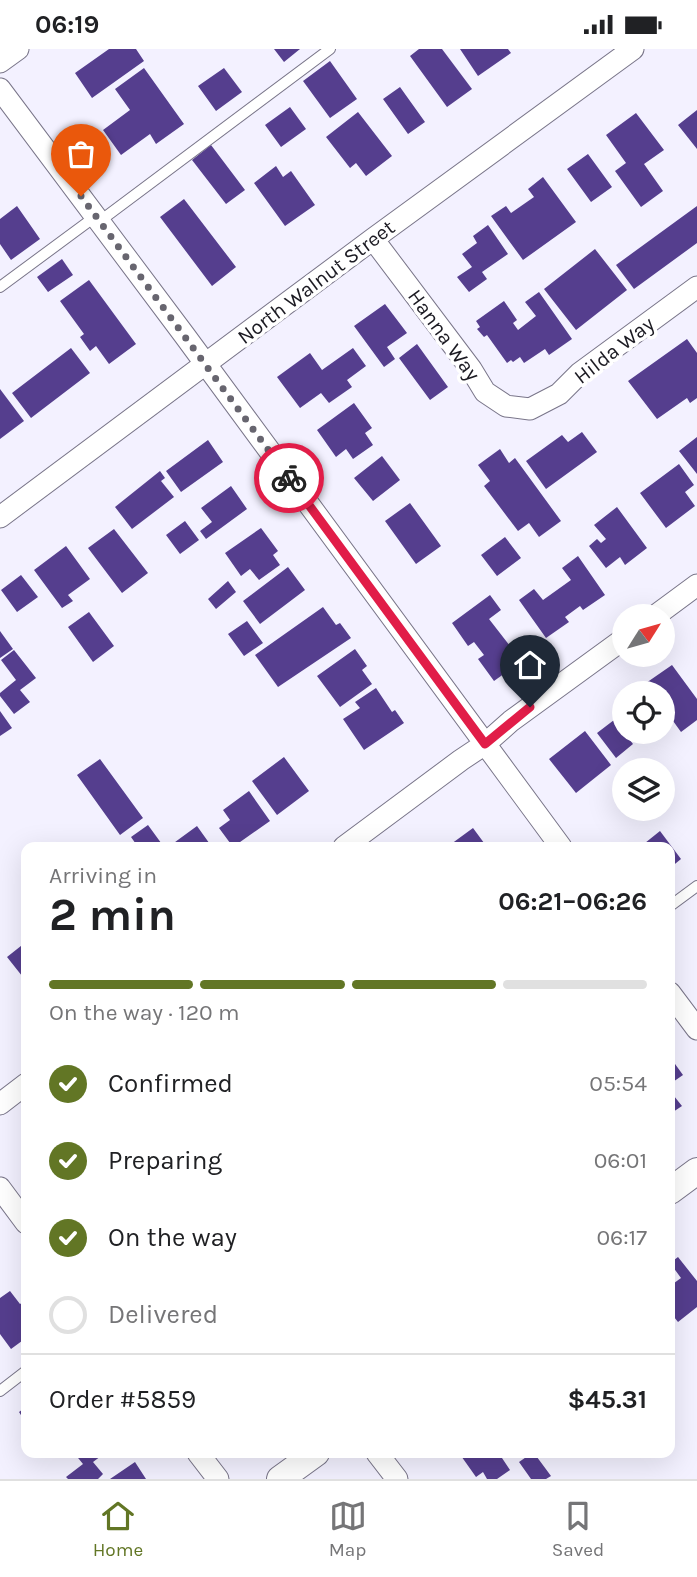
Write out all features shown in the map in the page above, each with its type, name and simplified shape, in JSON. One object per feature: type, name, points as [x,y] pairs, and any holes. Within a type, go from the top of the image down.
[{"type":"street","points":[[0,62],[18,49]]},
{"type":"street","name":"North Walnut Street","points":[[0,517],[633,49]]},
{"type":"street","points":[[0,89],[557,842]]},
{"type":"street","name":"Hanna Way","points":[[373,239],[471,369],[485,392],[506,406],[530,409]]},
{"type":"street","name":"Hilda Way","points":[[530,409],[559,394],[580,373],[697,287]]},
{"type":"street","points":[[671,604],[697,585]]},
{"type":"street","points":[[351,842],[612,647]]},
{"type":"street","points":[[675,1000],[697,1029]]},
{"type":"street","points":[[0,1104],[21,1088]]},
{"type":"street","points":[[675,1187],[697,1171]]},
{"type":"street","points":[[0,1188],[21,1216]]},
{"type":"street","points":[[202,1458],[218,1479]]},
{"type":"street","points":[[280,1479],[309,1458]]},
{"type":"street","points":[[381,1458],[397,1479]]},
{"type":"lane","points":[[0,287],[330,49]]},
{"type":"lane","points":[[675,902],[697,886]]},
{"type":"lane","points":[[0,1391],[21,1375]]},
{"type":"building","points":[[109,49],[136,49],[144,61],[92,98],[75,73]]},
{"type":"building","points":[[274,49],[300,49],[284,62]]},
{"type":"building","points":[[419,49],[442,49],[472,89],[447,107],[410,56]]},
{"type":"building","points":[[460,49],[508,49],[511,53],[478,76]]},
{"type":"building","points":[[330,61],[357,99],[330,118],[303,81]]},
{"type":"building","points":[[144,68],[184,124],[156,144],[150,134],[121,155],[103,130],[130,110],[115,89]]},
{"type":"building","points":[[224,68],[242,92],[216,111],[198,86]]},
{"type":"building","points":[[400,87],[425,122],[408,134],[383,99]]},
{"type":"building","points":[[290,107],[306,129],[281,147],[265,125]]},
{"type":"building","points":[[697,110],[697,149],[678,125]]},
{"type":"building","points":[[358,112],[392,156],[366,176],[356,163],[350,168],[326,137]]},
{"type":"building","points":[[636,113],[664,150],[644,164],[663,191],[641,207],[615,171],[626,163],[606,135]]},
{"type":"building","points":[[211,145],[245,190],[226,204],[192,160]]},
{"type":"building","points":[[588,154],[612,187],[591,202],[567,169]]},
{"type":"building","points":[[276,166],[283,177],[291,171],[315,205],[285,226],[254,183]]},
{"type":"building","points":[[543,177],[576,222],[523,260],[491,216],[506,206],[511,213],[534,197],[528,189]]},
{"type":"building","points":[[184,199],[236,267],[212,286],[160,217]]},
{"type":"building","points":[[17,206],[40,239],[11,260],[0,244],[0,219]]},
{"type":"building","points":[[697,206],[697,243],[634,289],[616,265]]},
{"type":"building","points":[[488,225],[508,254],[482,272],[487,279],[469,292],[457,277],[472,267],[462,254],[477,243],[473,236]]},
{"type":"building","points":[[595,249],[627,290],[576,330],[544,289]]},
{"type":"building","points":[[62,259],[73,275],[48,292],[37,277]]},
{"type":"building","points":[[89,280],[136,344],[109,364],[96,346],[90,351],[80,337],[84,334],[60,301]]},
{"type":"building","points":[[539,292],[572,339],[549,355],[545,349],[524,363],[520,357],[507,363],[487,335],[484,337],[477,329],[480,327],[476,321],[504,301],[517,320],[513,323],[518,330],[536,316],[525,302]]},
{"type":"building","points":[[385,304],[407,333],[387,347],[395,359],[384,367],[354,326]]},
{"type":"building","points":[[687,339],[697,353],[697,398],[690,403],[687,398],[657,419],[628,381]]},
{"type":"building","points":[[417,344],[448,387],[430,400],[399,358]]},
{"type":"building","points":[[71,348],[90,373],[31,418],[12,393]]},
{"type":"building","points":[[353,348],[366,366],[347,380],[352,387],[329,403],[321,393],[300,408],[277,377],[310,353],[322,370]]},
{"type":"building","points":[[0,389],[24,421],[0,439]]},
{"type":"building","points":[[354,403],[372,428],[365,433],[373,445],[353,459],[346,449],[336,457],[317,430]]},
{"type":"building","points":[[582,432],[597,452],[546,489],[526,461],[562,435],[568,442]]},
{"type":"building","points":[[697,437],[697,474],[679,451]]},
{"type":"building","points":[[208,440],[223,462],[181,492],[166,471]]},
{"type":"building","points":[[500,449],[509,463],[515,458],[561,521],[539,537],[529,523],[518,531],[484,486],[490,481],[478,465]]},
{"type":"building","points":[[382,456],[400,480],[373,501],[354,478]]},
{"type":"building","points":[[679,464],[694,485],[685,492],[695,506],[666,528],[640,493]]},
{"type":"building","points":[[160,471],[165,478],[161,481],[174,497],[132,529],[115,507]]},
{"type":"building","points":[[231,486],[247,509],[206,539],[200,531],[212,522],[201,508]]},
{"type":"building","points":[[410,503],[441,546],[416,564],[385,521]]},
{"type":"building","points":[[617,507],[647,548],[625,565],[620,557],[606,568],[589,546],[597,539],[601,543],[606,539],[594,525]]},
{"type":"building","points":[[185,521],[199,540],[180,554],[166,535]]},
{"type":"building","points":[[261,528],[278,551],[273,555],[280,565],[259,580],[250,569],[241,576],[225,553]]},
{"type":"building","points":[[114,529],[148,573],[122,593],[88,548]]},
{"type":"building","points":[[505,537],[521,558],[497,576],[481,555]]},
{"type":"building","points":[[66,546],[90,579],[68,595],[73,601],[62,608],[34,570]]},
{"type":"building","points":[[578,556],[605,595],[583,610],[580,606],[565,617],[569,622],[546,638],[519,600],[534,589],[543,600],[571,580],[562,568]]},
{"type":"building","points":[[288,567],[305,590],[260,624],[243,601]]},
{"type":"building","points":[[21,575],[38,597],[17,612],[1,590]]},
{"type":"building","points":[[228,581],[236,592],[216,609],[208,599]]},
{"type":"building","points":[[490,595],[501,610],[489,619],[510,646],[522,638],[533,653],[494,681],[478,659],[484,655],[474,642],[468,646],[452,623]]},
{"type":"building","points":[[323,607],[336,625],[340,623],[351,638],[278,687],[255,655]]},
{"type":"building","points":[[89,612],[114,646],[93,662],[68,627]]},
{"type":"building","points":[[247,621],[263,643],[244,656],[228,634]]},
{"type":"building","points":[[0,631],[13,649],[0,658]]},
{"type":"building","points":[[355,649],[367,666],[362,670],[372,684],[340,707],[317,676]]},
{"type":"building","points":[[14,650],[36,678],[20,690],[30,702],[14,714],[0,693],[16,680],[1,660]]},
{"type":"building","points":[[669,667],[673,667],[697,699],[697,720],[681,732],[675,724],[675,681],[649,681]]},
{"type":"building","points":[[376,688],[392,712],[395,710],[404,723],[364,750],[343,719],[360,708],[355,702]]},
{"type":"building","points":[[0,711],[12,728],[0,736]]},
{"type":"building","points":[[612,722],[612,744],[633,744],[616,758],[597,733]]},
{"type":"building","points":[[585,731],[611,765],[576,793],[549,759]]},
{"type":"building","points":[[284,757],[309,791],[277,815],[252,781]]},
{"type":"building","points":[[100,759],[143,818],[120,835],[77,775]]},
{"type":"building","points":[[249,791],[270,821],[240,842],[229,842],[219,828],[230,820],[223,810]]},
{"type":"building","points":[[148,825],[160,842],[134,842],[131,837]]},
{"type":"building","points":[[197,826],[208,842],[175,842]]},
{"type":"building","points":[[473,828],[483,842],[454,842]]},
{"type":"building","points":[[660,831],[668,842],[646,842]]},
{"type":"building","points":[[675,851],[681,859],[675,864]]},
{"type":"building","points":[[21,946],[21,975],[7,957]]},
{"type":"building","points":[[675,1064],[683,1075],[675,1081]]},
{"type":"building","points":[[675,1097],[682,1106],[675,1111]]},
{"type":"building","points":[[678,1257],[697,1281],[697,1307],[678,1322],[675,1318],[675,1282],[681,1278],[675,1270],[675,1259]]},
{"type":"building","points":[[10,1291],[21,1303],[21,1342],[11,1349],[0,1334],[0,1298]]},
{"type":"building","points":[[78,1458],[98,1458],[93,1462],[103,1474],[98,1479],[66,1477],[83,1464]]},
{"type":"building","points":[[463,1458],[502,1458],[510,1470],[497,1479],[487,1479],[483,1472],[476,1477]]},
{"type":"building","points":[[525,1458],[538,1458],[551,1476],[546,1479],[531,1479],[519,1462]]},
{"type":"building","points":[[135,1462],[146,1479],[110,1479]]},
{"type":"way so far","points":[[81,196],[289,478]]},
{"type":"route","points":[[289,478],[485,744],[530,707]]}]
